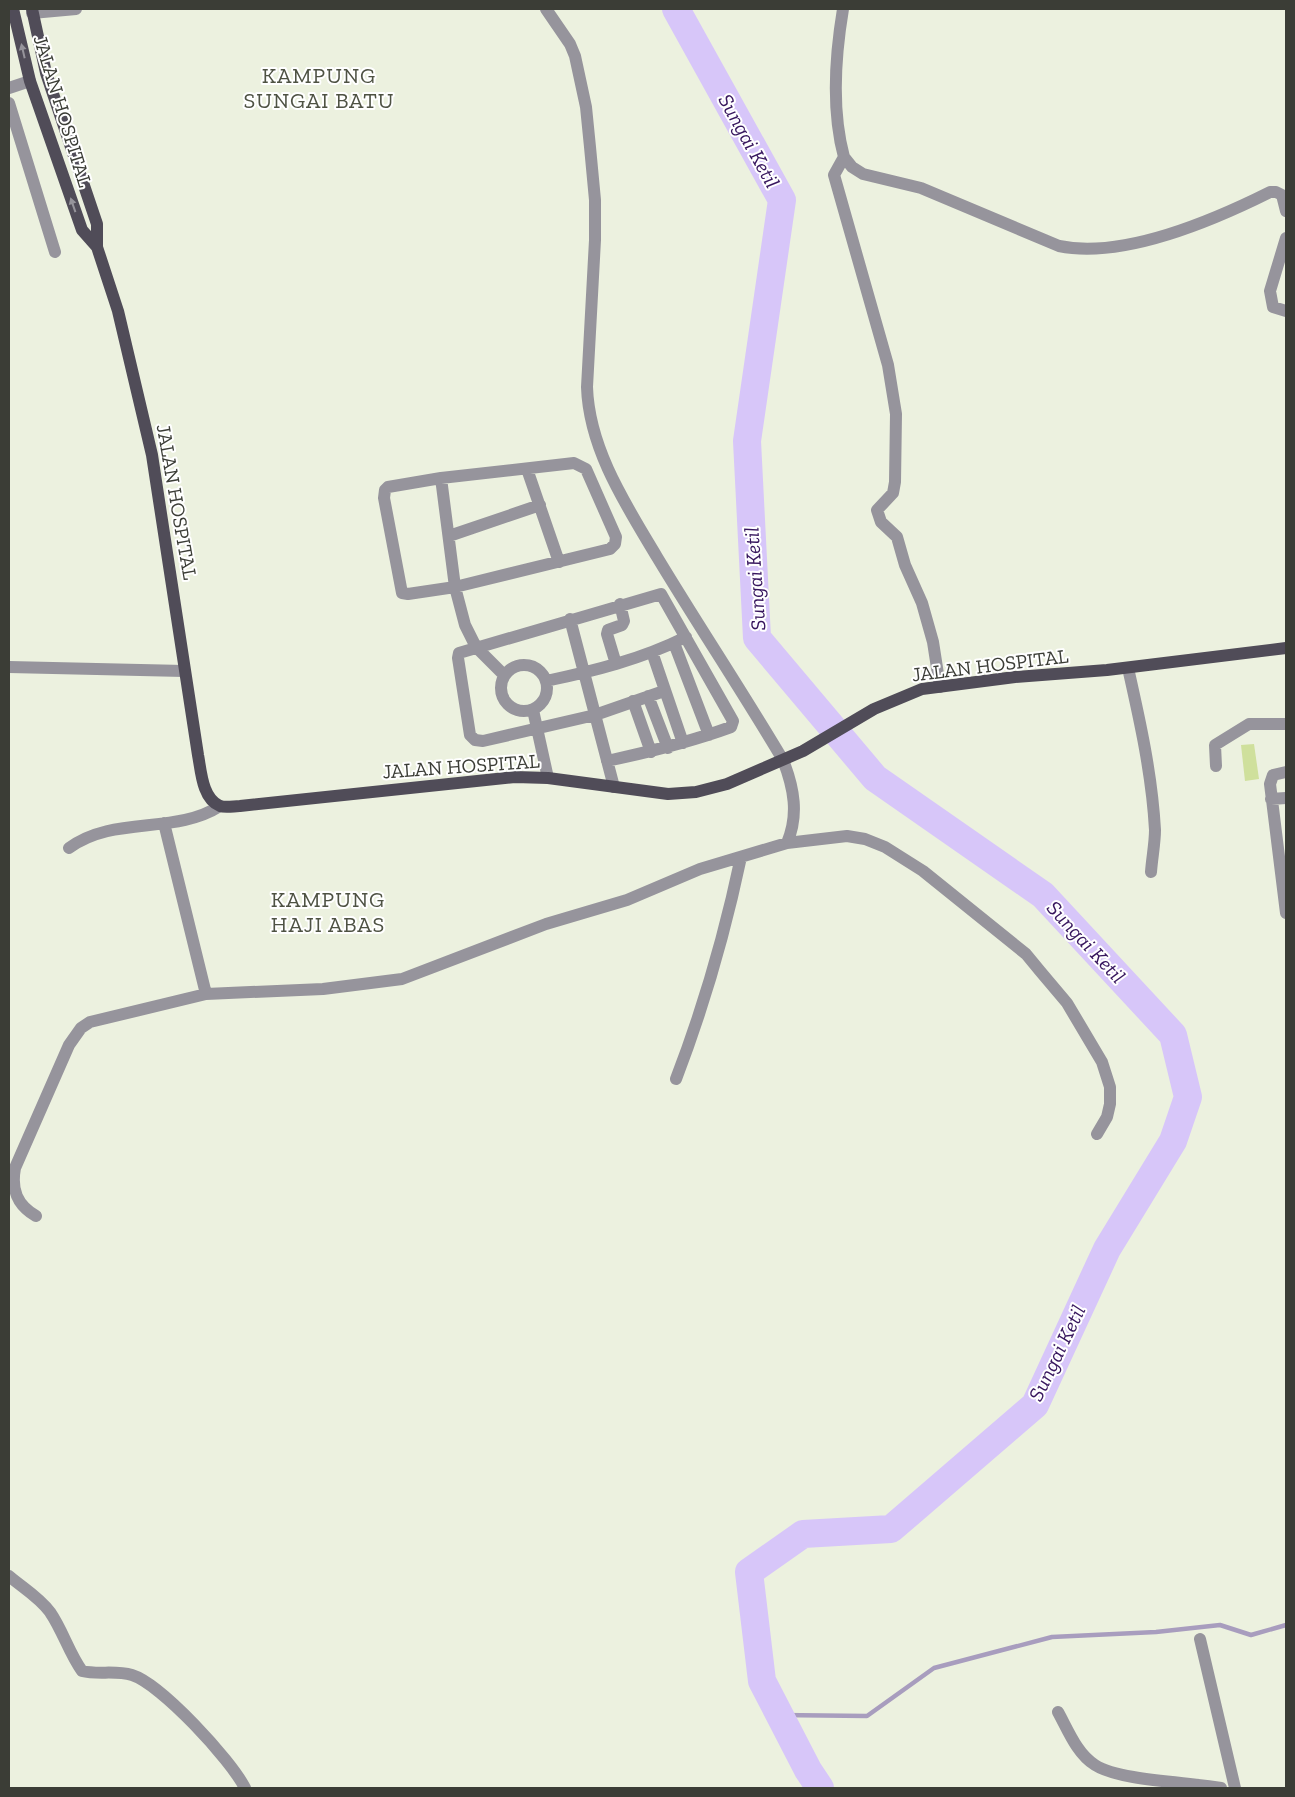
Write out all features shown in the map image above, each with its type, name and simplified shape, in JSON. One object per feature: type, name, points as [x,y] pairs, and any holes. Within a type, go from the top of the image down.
[{"type":"main road","name":"JALAN HOSPITAL","points":[[13,9],[30,81],[82,230],[97,247]]},
{"type":"main road","name":"JALAN HOSPITAL","points":[[32,11],[40,47],[57,104],[97,224],[97,247],[118,311],[152,454],[184,671],[204,782],[211,800],[220,806],[240,806],[505,777],[548,778],[668,794],[696,792],[727,784],[803,751],[874,709],[908,694],[940,687],[1015,677],[1128,668],[1286,648]]},
{"type":"main road","points":[[40,47],[36,66],[30,81],[42,88],[57,104]]},
{"type":"street","points":[[32,11],[76,9]]},
{"type":"street","points":[[546,9],[570,44],[575,56],[586,107],[596,200],[587,406],[598,446],[632,518],[783,760],[791,780],[794,812],[792,830],[787,844]]},
{"type":"street","points":[[843,9],[837,52],[836,93],[840,140],[844,157],[852,167],[863,174],[921,188],[1059,246],[1078,250],[1138,243],[1169,234],[1270,192],[1276,192],[1282,196],[1286,211]]},
{"type":"street","points":[[9,88],[30,81]]},
{"type":"street","points":[[9,103],[55,252]]},
{"type":"street","points":[[844,157],[834,175],[888,365],[896,414],[895,482],[893,493],[877,510],[878,517],[897,537],[905,565],[922,603],[933,642],[940,687]]},
{"type":"street","points":[[1286,238],[1270,291],[1273,307],[1286,311]]},
{"type":"street","points":[[574,463],[582,465],[586,469],[616,537],[615,544],[610,549],[456,587],[408,594],[402,593],[384,498],[385,490],[388,487],[440,478],[527,468],[574,463]]},
{"type":"street","points":[[527,468],[559,562]]},
{"type":"street","points":[[440,478],[456,587],[465,625],[476,647],[504,675]]},
{"type":"street","points":[[449,536],[540,505]]},
{"type":"street","points":[[607,761],[668,748],[709,735],[730,727],[733,721],[661,594],[620,604],[459,653],[458,658],[470,735],[475,740],[483,741],[536,730],[595,715],[664,691]]},
{"type":"street","points":[[616,664],[607,634],[608,630],[622,625],[624,620],[620,604]]},
{"type":"street","points":[[570,619],[614,787]]},
{"type":"street","points":[[546,681],[616,664],[652,652],[686,637]]},
{"type":"street","points":[[674,643],[709,735]]},
{"type":"street","points":[[652,652],[683,743]]},
{"type":"street","points":[[522,665],[532,666],[541,672],[546,681],[545,698],[533,710],[523,711],[514,709],[506,703],[502,694],[501,684],[504,675],[512,668],[522,665]]},
{"type":"street","points":[[9,667],[184,671]]},
{"type":"street","points":[[1128,668],[1143,737],[1150,785],[1155,831],[1151,872]]},
{"type":"street","points":[[648,696],[668,748]]},
{"type":"street","points":[[633,701],[651,752]]},
{"type":"street","points":[[533,710],[548,778]]},
{"type":"street","points":[[1216,766],[1215,745],[1249,724],[1286,724]]},
{"type":"street","points":[[1286,772],[1277,773],[1270,778],[1286,913]]},
{"type":"street","points":[[1271,799],[1286,798]]},
{"type":"street","points":[[69,848],[80,840],[106,830],[164,823],[200,816],[220,806]]},
{"type":"street","points":[[164,823],[206,994]]},
{"type":"street","points":[[36,1216],[26,1210],[18,1199],[14,1185],[15,1168],[75,1035],[90,1022],[103,1017],[206,994],[323,989],[402,979],[546,924],[627,900],[700,869],[787,844],[847,836],[866,839],[885,847],[924,871],[1026,954],[1067,1003],[1102,1062],[1110,1087],[1110,1104],[1107,1117],[1097,1134]]},
{"type":"street","points":[[676,1079],[711,979],[730,910],[741,857]]},
{"type":"street","points":[[9,1576],[26,1588],[49,1611],[72,1657],[82,1671],[118,1672],[133,1675],[145,1681],[205,1734],[238,1775],[245,1788]]},
{"type":"street","points":[[1200,1639],[1236,1788]]},
{"type":"street","points":[[1058,1712],[1078,1748],[1095,1765],[1110,1771],[1146,1779],[1221,1788]]},
{"type":"building","points":[[1254,744],[1259,779],[1245,781],[1241,745]]},
{"type":"waterway","name":"Sungai Ketil","points":[[676,9],[782,200],[747,441],[757,638],[875,778],[1043,895],[1173,1035],[1188,1097],[1173,1141],[1107,1249],[1035,1405],[891,1529],[803,1534],[749,1572],[762,1681],[808,1770],[820,1788]]},
{"type":"waterway","points":[[779,1715],[867,1716],[934,1668],[1052,1637],[1156,1632],[1220,1625],[1251,1635],[1286,1625]]},
{"type":"district","name":"KAMPUNG SUNGAI BATU","points":[[319,88]]},
{"type":"district","name":"KAMPUNG HAJI ABAS","points":[[328,912]]}]
